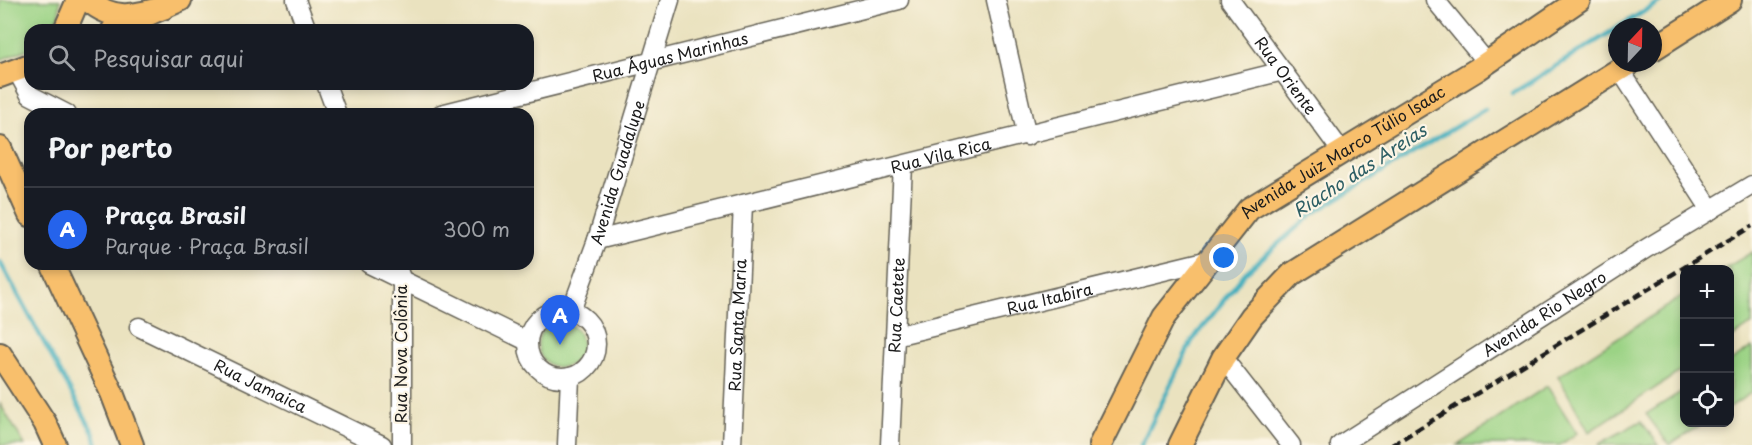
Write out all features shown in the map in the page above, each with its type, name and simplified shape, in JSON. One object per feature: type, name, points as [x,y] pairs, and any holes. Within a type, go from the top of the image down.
[{"type":"main road","points":[[68,24],[78,0]]},
{"type":"main road","points":[[88,0],[97,8],[129,17],[171,4]]},
{"type":"main road","name":"Avenida Juiz Marco Túlio Isaac","points":[[1100,445],[1164,317],[1205,261],[1249,209],[1486,63],[1579,0]]},
{"type":"main road","points":[[1662,43],[1730,0]]},
{"type":"main road","points":[[126,24],[171,4]]},
{"type":"main road","points":[[1180,445],[1223,358],[1252,316],[1292,274],[1615,72]]},
{"type":"main road","points":[[0,148],[24,202]]},
{"type":"main road","points":[[54,270],[112,393],[132,445]]},
{"type":"main road","points":[[0,354],[45,423],[55,445]]},
{"type":"street","points":[[296,0],[305,24]]},
{"type":"street","name":"Avenida Guadalupe","points":[[571,311],[597,240],[670,0]]},
{"type":"street","name":"Rua Águas Marinhas","points":[[465,108],[899,0]]},
{"type":"street","points":[[996,0],[1027,136]]},
{"type":"street","name":"Rua Oriente","points":[[1230,0],[1342,152]]},
{"type":"street","points":[[1435,0],[1486,63]]},
{"type":"street","points":[[12,71],[24,87]]},
{"type":"street","name":"Rua Vila Rica","points":[[597,240],[1027,136],[1283,71]]},
{"type":"street","points":[[1629,72],[1711,210]]},
{"type":"street","points":[[26,90],[30,95],[56,108]]},
{"type":"street","points":[[328,90],[335,108]]},
{"type":"street","name":"Rua Caetete","points":[[890,445],[903,165]]},
{"type":"street","name":"Avenida Rio Negro","points":[[1340,445],[1647,248],[1752,185]]},
{"type":"street","name":"Rua Santa Maria","points":[[732,445],[743,204]]},
{"type":"street","name":"Rua Itabira","points":[[895,336],[1205,261]]},
{"type":"street","points":[[399,272],[527,341]]},
{"type":"street","name":"Rua Nova Colônia","points":[[399,272],[402,445]]},
{"type":"street","points":[[551,311],[571,311],[590,324],[596,345],[588,366],[570,377],[558,378],[539,370],[528,352],[527,341],[530,331],[542,316],[551,311]]},
{"type":"street","name":"Rua Jamaica","points":[[139,327],[382,445]]},
{"type":"street","points":[[1223,358],[1291,445]]},
{"type":"street","points":[[567,445],[570,377]]},
{"type":"green space","points":[[0,0],[60,0],[59,16],[52,24],[24,24],[24,50],[0,60]]},
{"type":"green space","points":[[1752,252],[1752,324],[1734,336],[1734,265],[1731,265]]},
{"type":"green space","points":[[1680,298],[1680,372],[1589,432],[1558,376]]},
{"type":"green space","points":[[560,323],[576,329],[582,345],[576,361],[560,367],[544,361],[538,345],[544,329]]},
{"type":"green space","points":[[1752,347],[1752,392],[1734,404],[1734,373],[1734,359]]},
{"type":"green space","points":[[1547,386],[1577,433],[1560,445],[1458,445]]},
{"type":"green space","points":[[1680,393],[1680,427],[1698,427],[1669,445],[1646,414]]},
{"type":"green space","points":[[0,404],[25,445],[0,445]]},
{"type":"green space","points":[[1641,421],[1659,445],[1599,445],[1599,444]]},
{"type":"waterway","name":"Riacho das Areias","points":[[1633,18],[1662,0]]},
{"type":"waterway","name":"Riacho das Areias","points":[[1513,93],[1608,34]]},
{"type":"waterway","name":"Riacho das Areias","points":[[1141,445],[1192,341],[1245,273],[1312,214],[1485,109]]},
{"type":"waterway","name":"Riacho das Areias","points":[[0,262],[94,434],[97,445]]},
{"type":"railway","points":[[1392,445],[1752,226]]},
{"type":"place","name":"Praça Brasil","points":[[560,345]]}]
